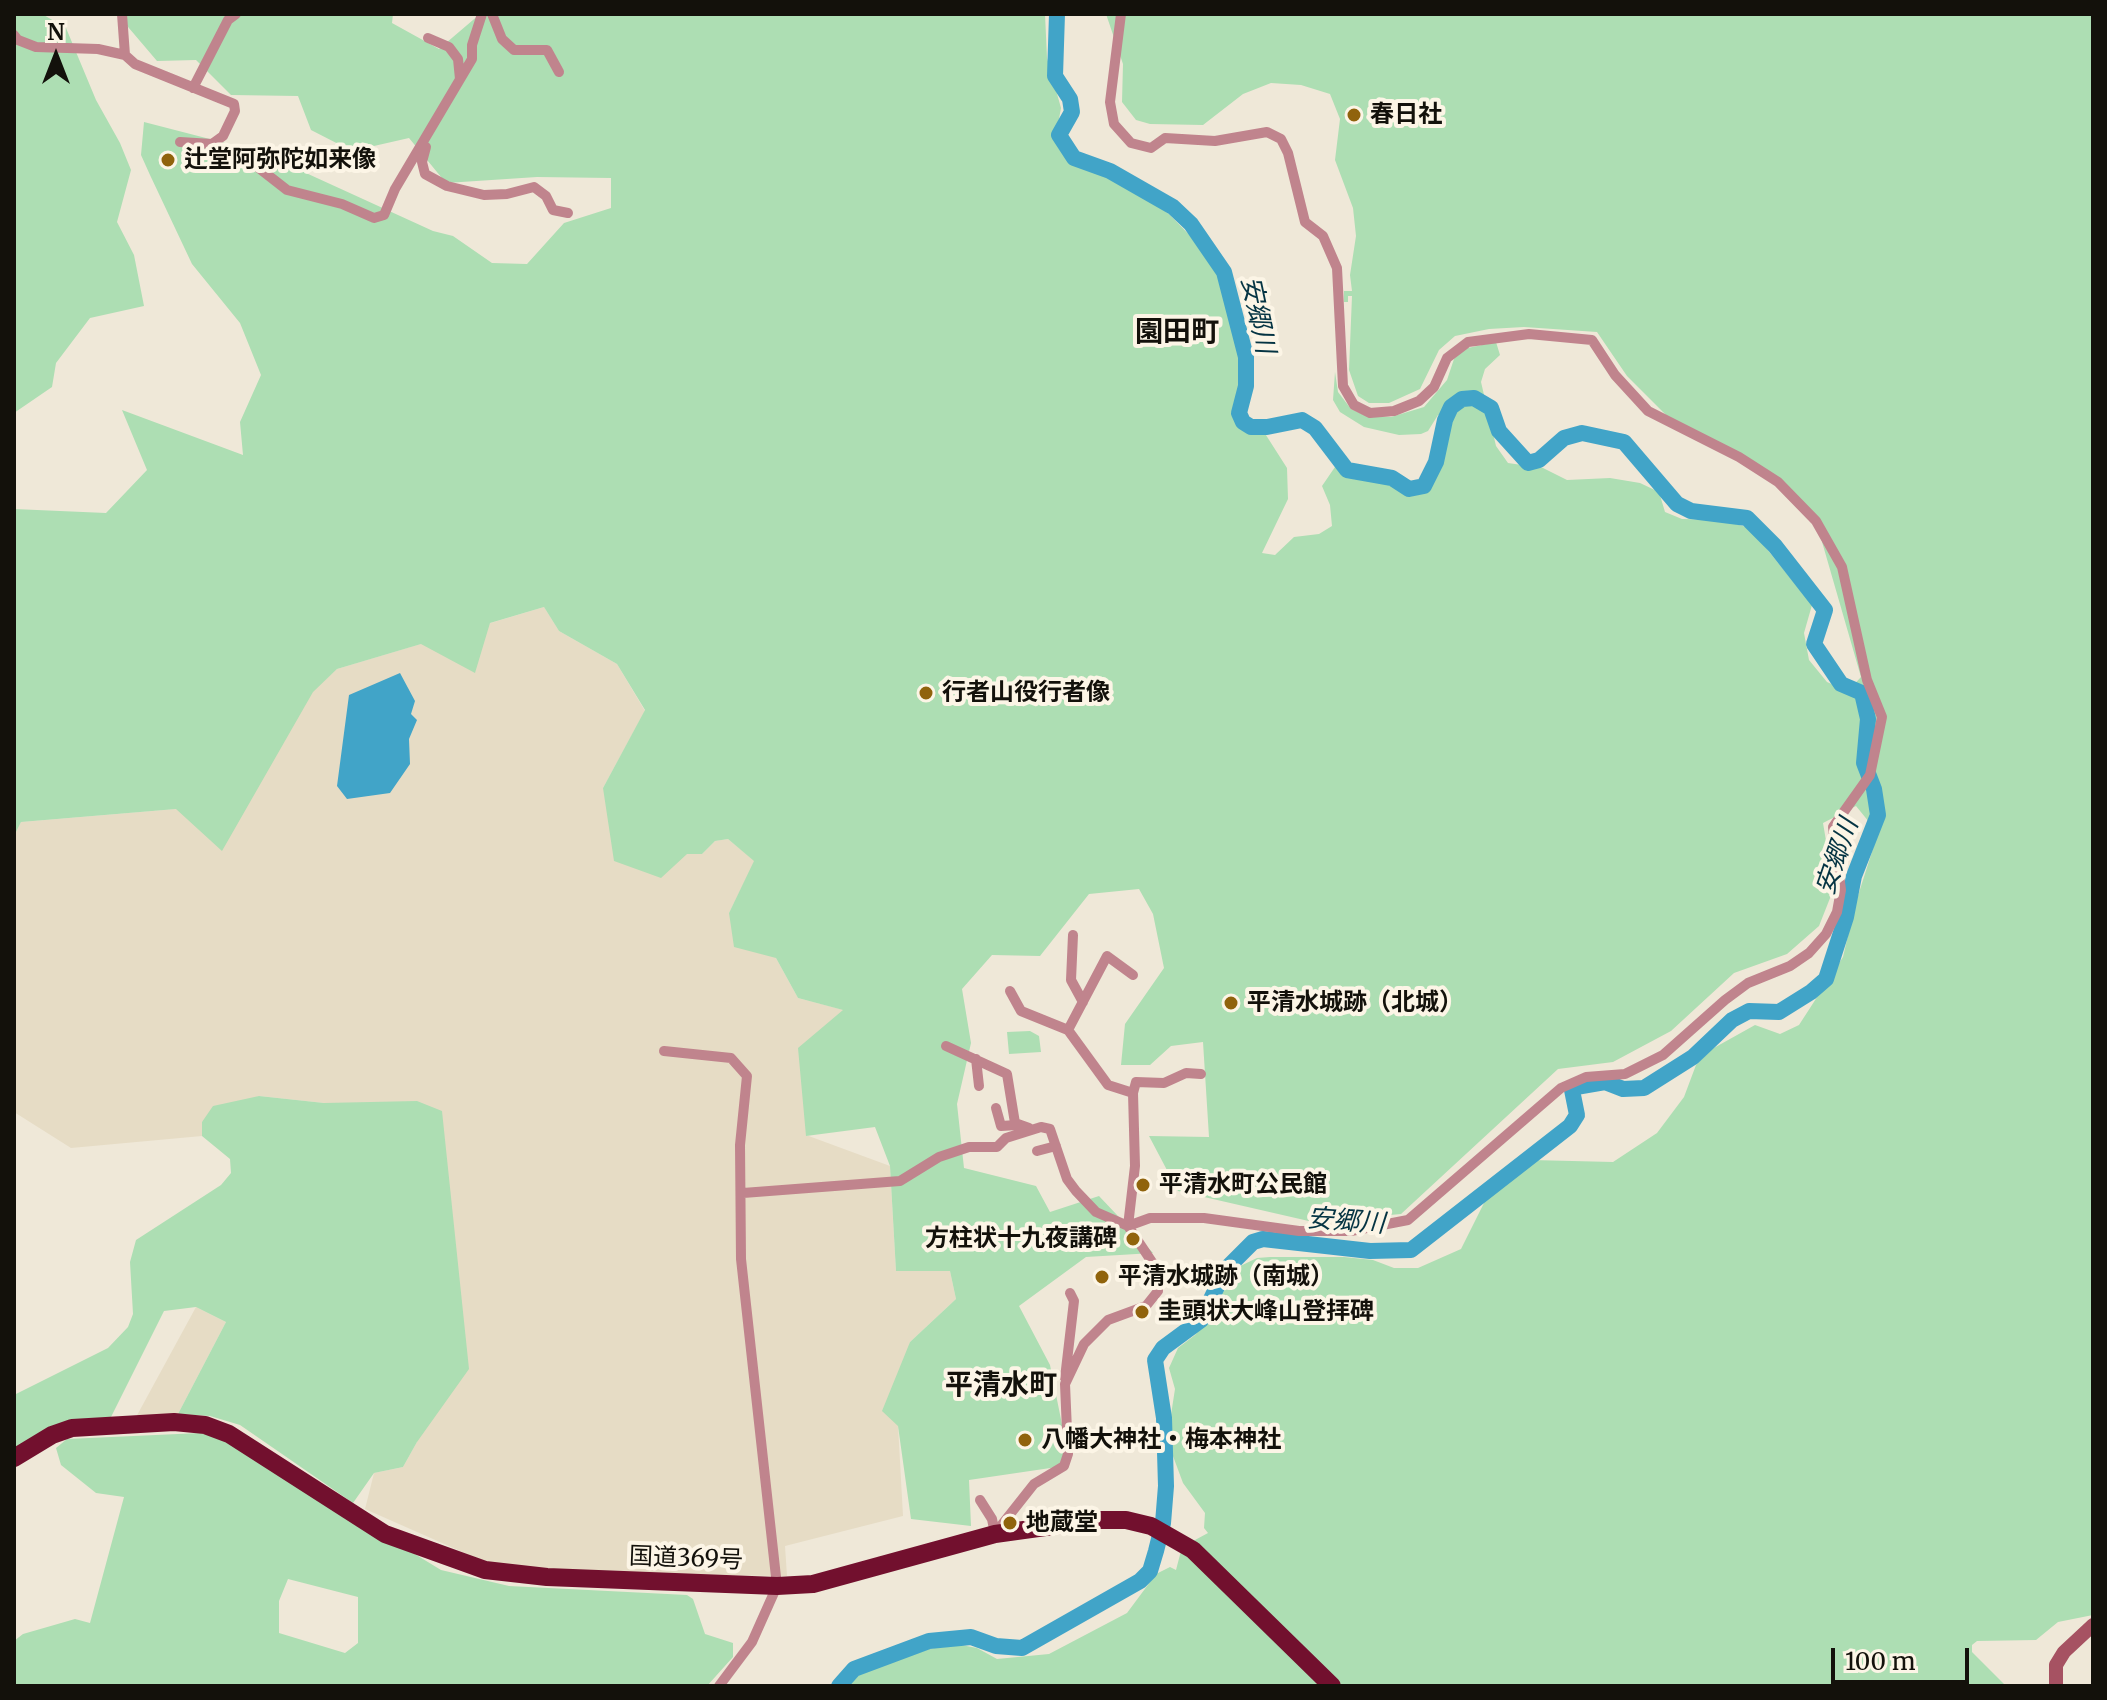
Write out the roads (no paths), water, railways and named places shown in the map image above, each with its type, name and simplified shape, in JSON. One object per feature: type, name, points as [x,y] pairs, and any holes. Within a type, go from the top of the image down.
[{"type":"highway","name":"国道369号","points":[[14,1458],[52,1435],[72,1428],[174,1422],[205,1425],[229,1434],[385,1534],[485,1570],[547,1577],[777,1586],[813,1584],[995,1534],[1096,1520],[1126,1520],[1151,1526],[1191,1549],[1332,1686]]},
{"type":"main road","points":[[2056,1686],[2056,1665],[2064,1652],[2093,1625]]},
{"type":"street","points":[[122,14],[125,55]]},
{"type":"street","points":[[193,88],[228,20],[236,14]]},
{"type":"street","points":[[180,142],[212,144],[255,165],[287,190],[342,204],[374,218],[384,215],[395,189],[472,59],[482,14]]},
{"type":"street","points":[[492,14],[502,39],[514,50],[547,50],[559,72]]},
{"type":"street","points":[[1121,14],[1110,102],[1114,124],[1131,143],[1151,148],[1165,138],[1215,141],[1267,132],[1281,139],[1291,163],[1305,222],[1323,236],[1337,268],[1343,386],[1354,405],[1370,413],[1394,411],[1419,401],[1434,387],[1447,358],[1468,342],[1529,334],[1592,340],[1615,375],[1648,411],[1729,451],[1778,482],[1816,521],[1842,567],[1867,680],[1882,717],[1868,780],[1833,827],[1841,890],[1837,912],[1826,934],[1809,953],[1790,966],[1748,983],[1663,1055],[1625,1074],[1586,1077],[1561,1088],[1408,1220],[1351,1231],[1299,1231],[1204,1218],[1150,1218],[1128,1226]]},
{"type":"street","points":[[14,35],[18,40],[36,47],[98,49],[125,55],[135,64],[234,104],[235,111],[223,136],[212,144]]},
{"type":"street","points":[[428,38],[449,47],[458,59],[460,80]]},
{"type":"street","points":[[428,137],[422,162],[425,174],[436,180],[464,192],[484,195],[539,188],[553,210],[568,213]]},
{"type":"street","points":[[1073,935],[1071,980],[1083,1002]]},
{"type":"street","points":[[1068,1030],[1107,956],[1133,975]]},
{"type":"street","points":[[1010,991],[1021,1011],[1068,1030],[1108,1085],[1133,1093]]},
{"type":"street","points":[[946,1046],[1007,1074],[1010,1112],[1017,1125]]},
{"type":"street","points":[[664,1051],[731,1058],[747,1076],[740,1145],[743,1193],[741,1259],[777,1586],[752,1642],[719,1686]]},
{"type":"street","points":[[976,1059],[979,1086]]},
{"type":"street","points":[[1128,1226],[1135,1166],[1133,1093],[1136,1082],[1164,1083],[1186,1073],[1201,1074]]},
{"type":"street","points":[[996,1108],[1001,1126],[1050,1129],[1067,1179],[1076,1191],[1096,1212],[1128,1226],[1158,1271],[1158,1291],[1146,1306],[1108,1320],[1084,1344],[1065,1384]]},
{"type":"street","points":[[743,1193],[900,1181],[939,1157],[969,1147],[997,1147],[1006,1138],[1029,1128]]},
{"type":"street","points":[[1037,1151],[1056,1146]]},
{"type":"street","points":[[995,1534],[1034,1484],[1064,1466],[1068,1454],[1065,1384],[1074,1301],[1070,1293]]},
{"type":"street","points":[[980,1500],[992,1519],[995,1534]]},
{"type":"water","points":[[400,673],[415,701],[411,714],[417,720],[409,739],[410,764],[390,793],[347,799],[337,786],[349,695]]},
{"type":"waterway","name":"安郷川","points":[[839,1686],[854,1669],[929,1641],[971,1637],[996,1646],[1022,1648],[1140,1581],[1150,1571],[1156,1551],[1163,1523],[1166,1486],[1164,1418],[1155,1360],[1163,1348],[1201,1320],[1225,1270],[1253,1242],[1263,1239],[1370,1251],[1411,1250],[1570,1126],[1577,1115],[1572,1090],[1576,1087],[1605,1082],[1623,1089],[1644,1088],[1693,1057],[1732,1020],[1749,1011],[1779,1012],[1811,992],[1826,979],[1846,917],[1854,876],[1878,815],[1874,789],[1864,763],[1868,719],[1862,693],[1841,684],[1814,644],[1825,610],[1775,546],[1747,518],[1691,511],[1677,504],[1624,442],[1582,433],[1564,438],[1539,460],[1528,463],[1499,431],[1491,408],[1474,398],[1462,399],[1451,407],[1436,462],[1424,486],[1409,489],[1392,478],[1347,470],[1315,428],[1302,420],[1267,427],[1251,427],[1243,422],[1239,413],[1246,386],[1246,357],[1224,272],[1191,224],[1173,207],[1110,171],[1074,158],[1059,135],[1072,112],[1070,99],[1055,76],[1057,14]]},
{"type":"place","name":"春日社","points":[[1354,115]]},
{"type":"place","name":"辻堂阿弥陀如来像","points":[[168,160]]},
{"type":"place","name":"行者山役行者像","points":[[926,693]]},
{"type":"place","name":"平清水城跡（北城）","points":[[1231,1003]]},
{"type":"place","name":"平清水町公民館","points":[[1143,1185]]},
{"type":"place","name":"方柱状十九夜講碑","points":[[1133,1239]]},
{"type":"place","name":"平清水城跡（南城）","points":[[1102,1277]]},
{"type":"place","name":"圭頭状大峰山登拝碑","points":[[1142,1312]]},
{"type":"place","name":"八幡大神社・梅本神社","points":[[1025,1440]]},
{"type":"place","name":"地蔵堂","points":[[1010,1523]]},
{"type":"district","name":"園田町","points":[[1177,333]]},
{"type":"district","name":"平清水町","points":[[1001,1386]]}]
